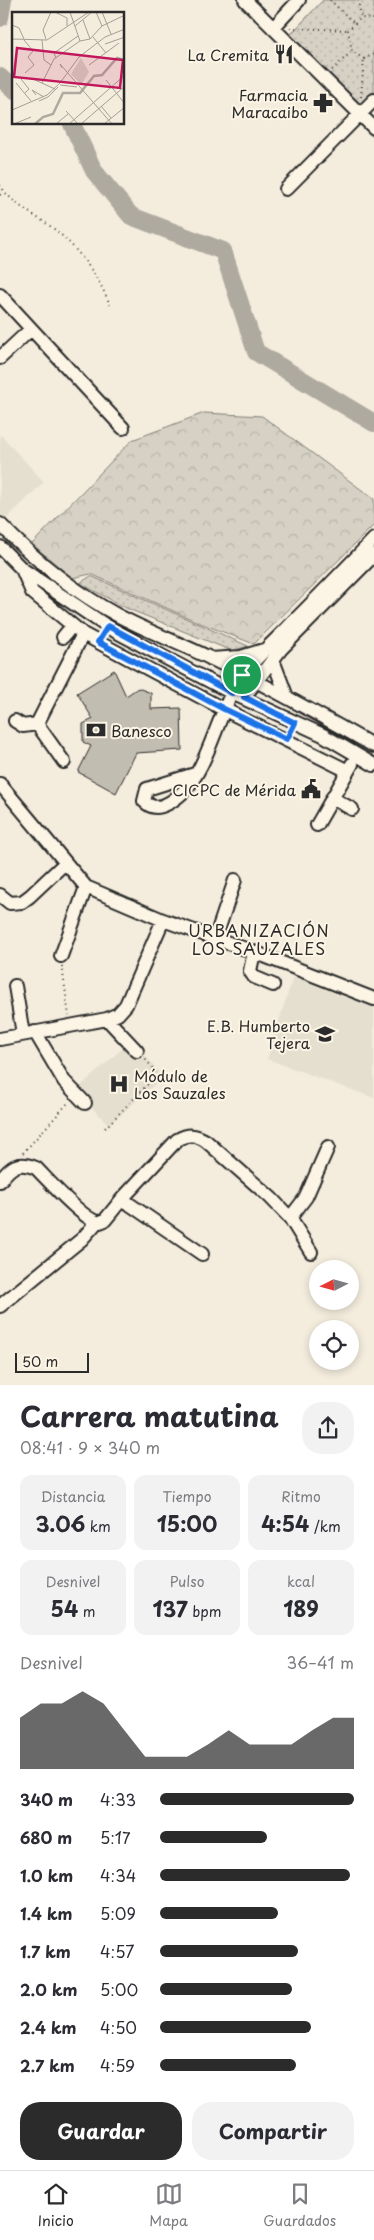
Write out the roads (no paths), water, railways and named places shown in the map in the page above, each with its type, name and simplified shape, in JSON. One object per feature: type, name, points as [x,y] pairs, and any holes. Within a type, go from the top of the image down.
[{"type":"street","points":[[245,0],[374,128]]},
{"type":"street","points":[[273,28],[298,0]]},
{"type":"street","points":[[286,189],[374,100]]},
{"type":"street","points":[[0,295],[123,428]]},
{"type":"street","points":[[0,358],[31,329]]},
{"type":"street","points":[[0,524],[23,548],[70,586],[116,615],[256,681],[374,746]]},
{"type":"street","points":[[195,774],[224,709],[256,681],[273,650],[374,539]]},
{"type":"street","points":[[0,546],[22,569],[108,626],[238,695],[295,723],[323,734],[374,765]]},
{"type":"street","points":[[238,695],[242,675],[273,650],[374,556]]},
{"type":"street","points":[[22,569],[32,592],[83,634],[224,709],[348,771]]},
{"type":"street","points":[[63,637],[72,626]]},
{"type":"street","points":[[98,642],[108,626]]},
{"type":"street","points":[[37,724],[83,634]]},
{"type":"street","points":[[211,659],[241,657],[273,650]]},
{"type":"street","points":[[273,650],[287,697]]},
{"type":"street","points":[[15,720],[23,726],[37,724]]},
{"type":"street","points":[[287,739],[295,723]]},
{"type":"street","points":[[37,724],[64,762]]},
{"type":"street","points":[[317,825],[357,756]]},
{"type":"street","points":[[0,784],[86,887],[163,920],[254,952],[374,999]]},
{"type":"street","points":[[332,798],[352,809]]},
{"type":"street","points":[[0,895],[10,903],[22,902],[66,863]]},
{"type":"street","points":[[214,938],[235,880]]},
{"type":"street","points":[[61,956],[86,887]]},
{"type":"street","points":[[0,1039],[107,1019],[118,1014],[126,1005],[163,920]]},
{"type":"street","points":[[254,952],[250,971],[254,977],[273,985]]},
{"type":"street","points":[[15,986],[29,1033],[81,1098]]},
{"type":"street","points":[[107,1019],[137,1051]]},
{"type":"street","points":[[0,1306],[82,1239],[97,1222],[105,1220],[177,1140],[186,1136],[196,1135],[206,1140],[272,1198],[290,1218],[311,1252]]},
{"type":"street","points":[[290,1218],[306,1197],[328,1147]]},
{"type":"street","points":[[0,1181],[10,1168],[24,1164],[36,1168],[80,1210],[97,1222]]},
{"type":"street","points":[[122,1199],[202,1254]]},
{"type":"waterway","points":[[0,18],[3,0]]},
{"type":"waterway","points":[[0,77],[12,88]]},
{"type":"waterway","points":[[72,125],[94,171],[131,216],[223,251],[256,352],[374,423]]},
{"type":"place","name":"La Cremita","points":[[284,54]]},
{"type":"place","name":"Farmacia Maracaibo","points":[[323,103]]},
{"type":"place","name":"Banesco","points":[[96,730]]},
{"type":"place","name":"CICPC de Mérida","points":[[311,789]]},
{"type":"place","name":"E.B. Humberto Tejera","points":[[325,1034]]},
{"type":"place","name":"Módulo de Los Sauzales","points":[[119,1084]]},
{"type":"district","name":"URBANIZACIÓN LOS SAUZALES","points":[[259,939]]}]
